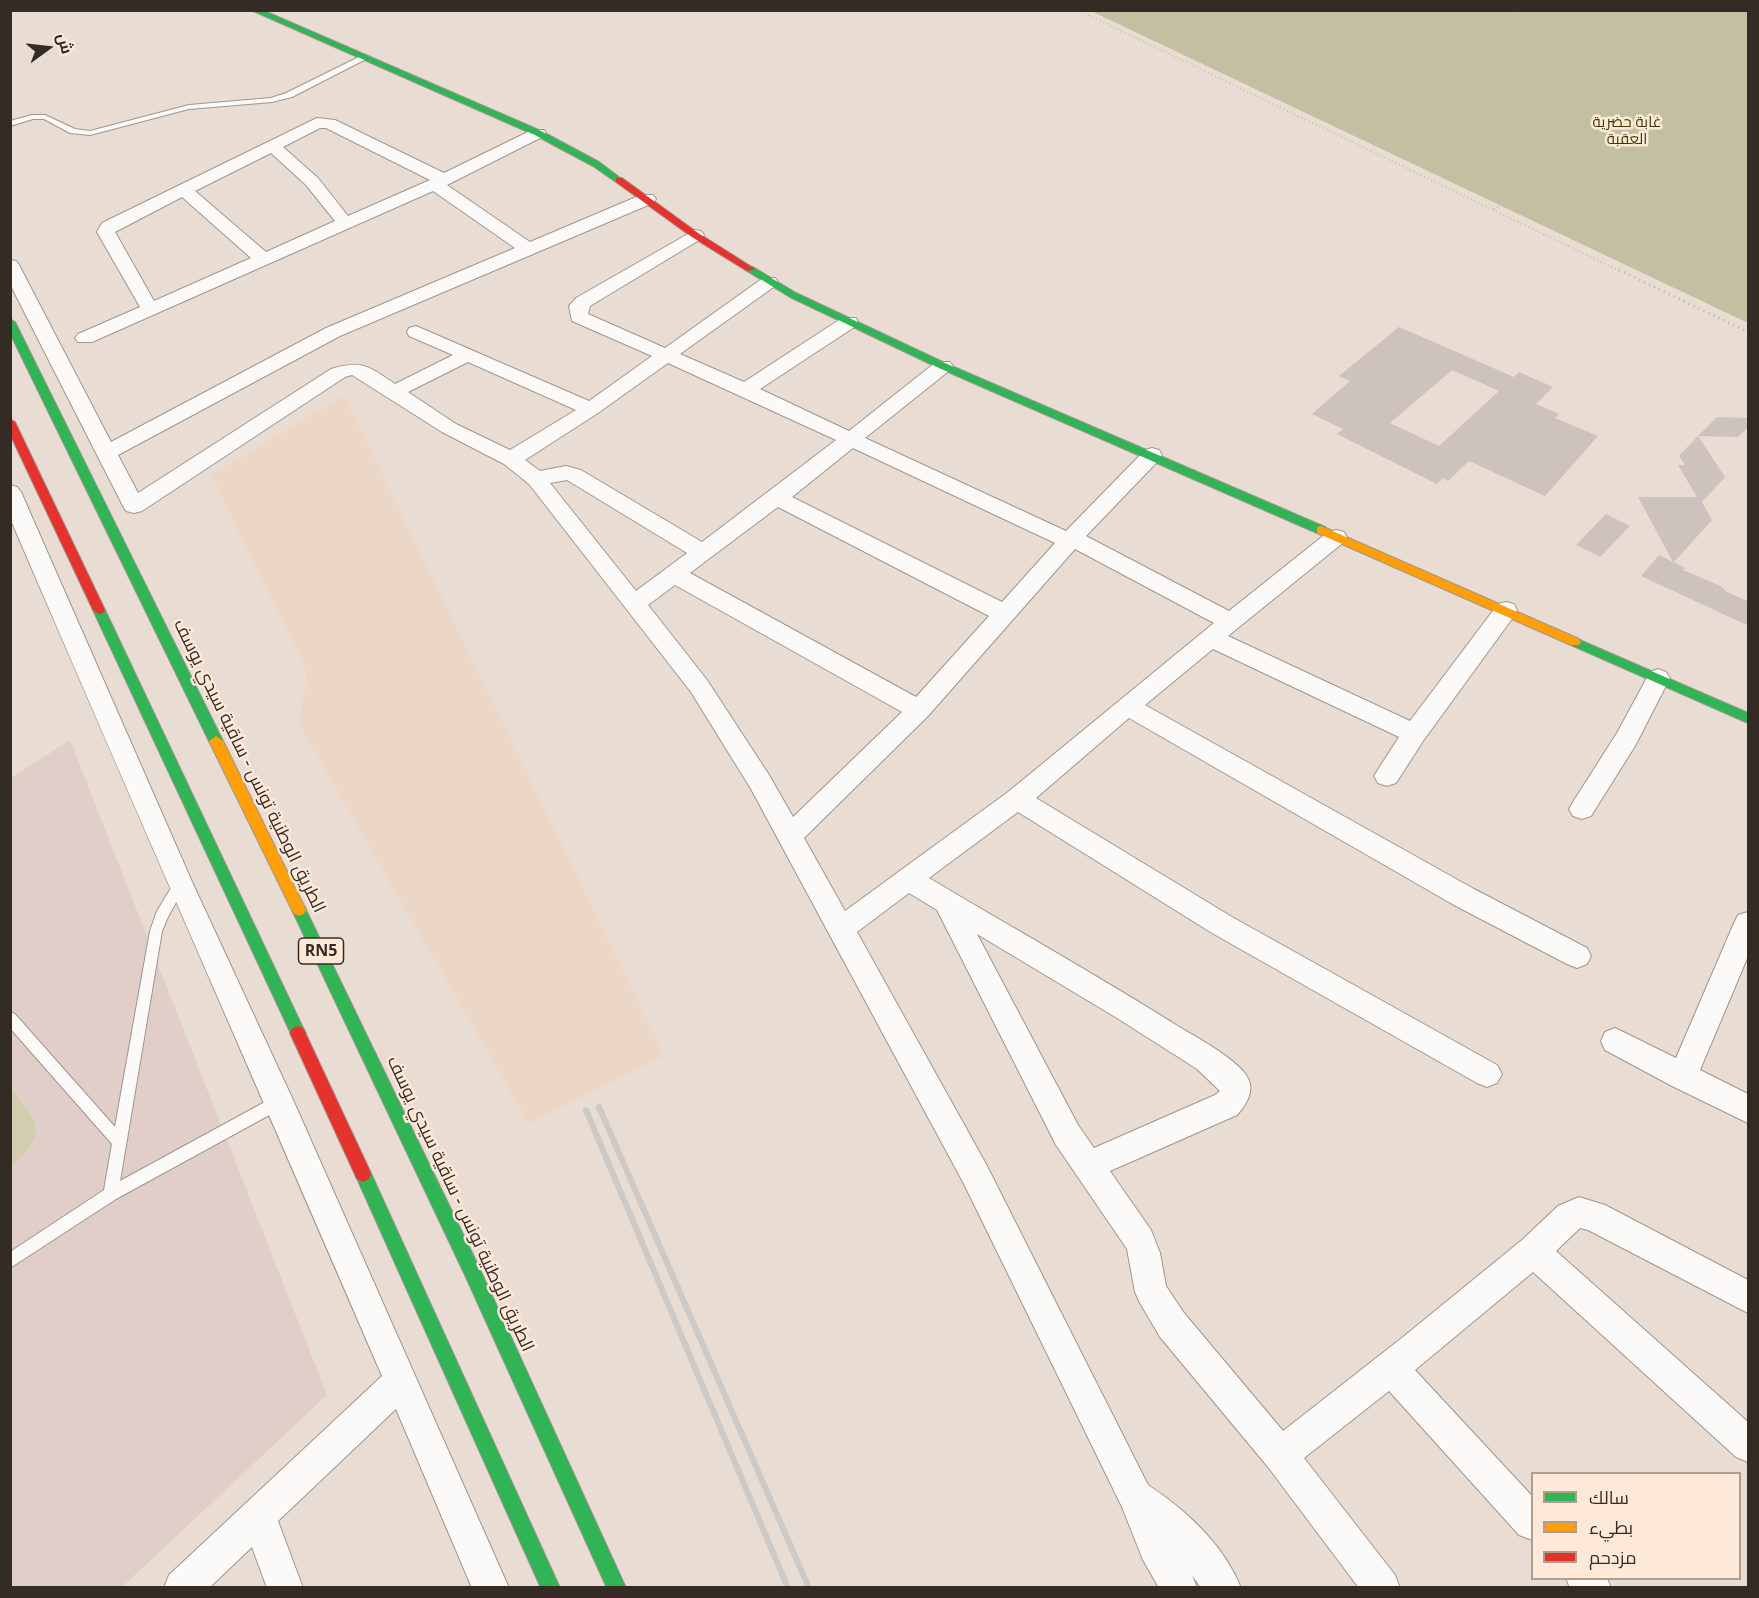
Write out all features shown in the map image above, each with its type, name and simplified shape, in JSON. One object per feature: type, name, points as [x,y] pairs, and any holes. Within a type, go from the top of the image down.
[{"type":"main road","points":[[254,10],[538,133],[596,164],[695,235],[769,282],[849,322],[943,366],[1152,455],[1749,718]]},
{"type":"main road","name":"الطريق الوطنية تونس - ساقية سيدي يوسف","points":[[10,322],[336,984],[553,1444],[617,1587]]},
{"type":"main road","points":[[10,422],[290,1015],[551,1587]]},
{"type":"street","points":[[150,309],[106,232],[108,227],[273,147],[317,123],[329,123],[439,182],[528,249]]},
{"type":"street","points":[[85,338],[439,182],[538,133]]},
{"type":"street","points":[[273,147],[308,176],[325,194],[345,223]]},
{"type":"street","points":[[184,190],[263,260]]},
{"type":"street","points":[[106,453],[333,332],[647,199]]},
{"type":"street","points":[[695,235],[583,302],[577,311],[579,317],[667,354],[1070,539],[1221,630],[1414,734]]},
{"type":"street","points":[[10,265],[134,506],[338,373],[360,370],[448,428],[511,459],[536,479],[693,678],[718,714],[790,836],[975,1174],[1136,1497],[1156,1547],[1179,1587]]},
{"type":"street","points":[[511,459],[591,409],[769,282]]},
{"type":"street","points":[[746,390],[849,322]]},
{"type":"street","points":[[416,332],[591,409]]},
{"type":"street","points":[[393,392],[468,355]]},
{"type":"street","points":[[634,604],[777,498],[943,366]]},
{"type":"street","points":[[790,836],[919,710],[1070,539],[1152,455]]},
{"type":"street","points":[[536,479],[566,473],[574,475],[703,552]]},
{"type":"street","points":[[10,492],[180,884],[279,1102],[491,1587]]},
{"type":"street","points":[[777,498],[1005,614]]},
{"type":"street","points":[[842,928],[1017,799],[1127,706],[1336,537]]},
{"type":"street","points":[[673,574],[919,710]]},
{"type":"street","points":[[1387,776],[1414,734],[1506,610]]},
{"type":"street","points":[[1582,809],[1626,739],[1658,678]]},
{"type":"street","points":[[1127,706],[1464,897],[1577,956]]},
{"type":"street","points":[[1017,799],[1219,923],[1332,987],[1425,1035],[1486,1074]]},
{"type":"street","points":[[909,880],[1126,1009],[1207,1060],[1235,1083],[1235,1096],[1226,1105],[1089,1165]]},
{"type":"street","points":[[947,903],[1067,1136],[1140,1241],[1151,1292],[1172,1325],[1280,1455],[1382,1587]]},
{"type":"street","points":[[1682,1077],[1749,923]]},
{"type":"street","points":[[1615,1041],[1749,1109]]},
{"type":"street","points":[[1280,1455],[1391,1368],[1533,1251],[1569,1216],[1585,1213],[1749,1297]]},
{"type":"street","points":[[1533,1251],[1749,1445]]},
{"type":"street","points":[[1391,1368],[1531,1520]]},
{"type":"street","points":[[182,1587],[400,1382]]},
{"type":"street","points":[[1136,1497],[1159,1511],[1179,1529],[1223,1587]]},
{"type":"street","points":[[258,1515],[285,1587]]},
{"type":"lane","points":[[10,124],[41,116],[73,131],[90,133],[189,107],[272,100],[289,95],[366,57]]},
{"type":"lane","points":[[111,1194],[156,931],[165,907],[180,884]]},
{"type":"lane","points":[[12,1022],[120,1142]]},
{"type":"lane","points":[[10,1262],[111,1194],[279,1102]]},
{"type":"path","points":[[1078,10],[1749,332]]},
{"type":"path","points":[[1505,10],[1707,87]]},
{"type":"path","points":[[1494,209],[1749,64]]},
{"type":"shaded area","points":[[344,395],[664,1055],[529,1124],[299,725],[307,672],[211,475]]},
{"type":"shaded area","points":[[70,740],[327,1395],[122,1587],[11,1588],[11,778]]},
{"type":"shaded area","points":[[10,1089],[33,1119],[36,1128],[31,1145],[11,1165]]},
{"type":"green space","name":"غابة حضرية العقبة","points":[[1091,11],[1748,11],[1748,323]]},
{"type":"building","points":[[1399,327],[1514,377],[1519,372],[1553,387],[1536,404],[1559,414],[1555,418],[1598,436],[1545,496],[1469,461],[1448,481],[1443,478],[1437,484],[1337,434],[1343,429],[1312,414],[1350,381],[1339,376]],"holes":[[[1452,370],[1499,391],[1439,446],[1390,423]]]},
{"type":"building","points":[[1717,417],[1749,418],[1749,426],[1738,437],[1698,436]]},
{"type":"building","points":[[1698,436],[1725,477],[1702,502],[1712,520],[1674,562],[1685,568],[1683,570],[1721,586],[1727,592],[1749,602],[1749,626],[1641,576],[1659,555],[1673,562],[1638,497],[1697,497],[1678,465],[1685,465],[1679,456]]},
{"type":"building","points":[[1606,514],[1630,526],[1600,557],[1576,545]]},
{"type":"railway","points":[[599,1107],[809,1588]]},
{"type":"railway","points":[[586,1110],[788,1588]]},
{"type":"traffic: fast","points":[[254,10],[538,133],[596,164],[619,180]]},
{"type":"traffic: fast","points":[[750,269],[793,295],[943,366],[1321,530]]},
{"type":"traffic: fast","points":[[10,322],[216,741]]},
{"type":"traffic: fast","points":[[99,610],[298,1033]]},
{"type":"traffic: fast","points":[[1575,642],[1748,718]]},
{"type":"traffic: fast","points":[[299,910],[471,1269],[617,1588]]},
{"type":"traffic: fast","points":[[363,1174],[551,1588]]},
{"type":"traffic: slow","points":[[1321,530],[1575,642]]},
{"type":"traffic: slow","points":[[216,741],[299,910]]},
{"type":"traffic: jam","points":[[619,180],[695,235],[750,269]]},
{"type":"traffic: jam","points":[[10,422],[99,610]]},
{"type":"traffic: jam","points":[[298,1033],[363,1174]]}]
